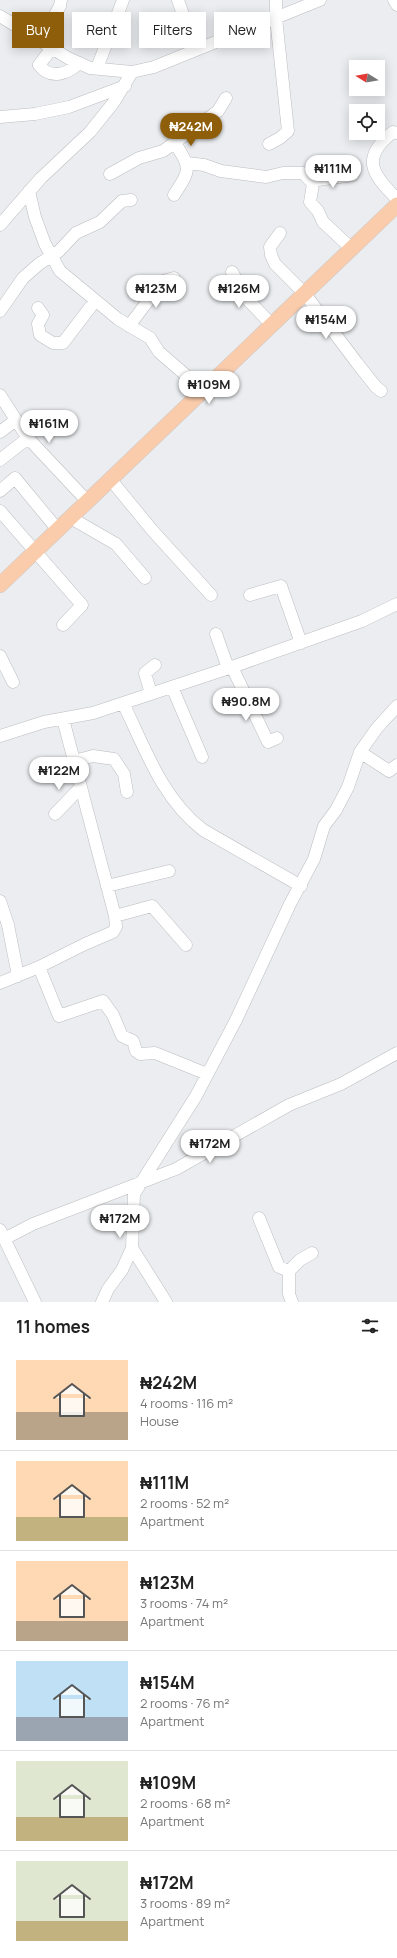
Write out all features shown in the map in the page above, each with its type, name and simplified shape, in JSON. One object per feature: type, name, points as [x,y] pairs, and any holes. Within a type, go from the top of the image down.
[{"type":"main road","points":[[0,585],[397,205]]},
{"type":"street","points":[[57,12],[61,0]]},
{"type":"street","points":[[97,68],[123,0]]},
{"type":"street","points":[[178,0],[195,50]]},
{"type":"street","points":[[269,144],[280,138],[288,131],[276,18],[276,0]]},
{"type":"street","points":[[79,63],[72,70],[52,75],[44,71],[39,65],[52,48],[79,63],[97,68],[132,72],[154,67],[320,0]]},
{"type":"street","points":[[394,0],[397,5]]},
{"type":"street","points":[[0,16],[12,24]]},
{"type":"street","points":[[0,225],[41,178],[90,132],[125,86],[132,72]]},
{"type":"street","points":[[0,117],[35,114],[69,106],[125,86]]},
{"type":"street","points":[[110,174],[139,158],[163,151],[218,111],[226,98]]},
{"type":"street","points":[[397,133],[393,132],[382,141],[372,159],[374,172],[397,199]]},
{"type":"street","points":[[174,195],[186,175],[187,163],[175,143]]},
{"type":"street","points":[[187,163],[204,164],[221,171],[266,177],[283,173],[303,173],[313,184],[310,202],[318,211],[323,222],[352,249]]},
{"type":"street","points":[[311,181],[354,175]]},
{"type":"street","points":[[30,191],[38,224],[45,244],[60,271],[95,301],[129,326],[150,338],[159,352],[204,391]]},
{"type":"street","points":[[0,311],[23,278],[39,264],[52,257],[76,233],[100,222],[122,200],[131,200]]},
{"type":"street","points":[[280,233],[270,248],[270,255],[275,264],[305,294],[356,363],[381,391]]},
{"type":"street","points":[[232,272],[248,300],[272,325]]},
{"type":"street","points":[[129,326],[163,281],[174,278]]},
{"type":"street","points":[[38,308],[43,315],[38,324],[40,335],[53,343],[63,343],[95,301]]},
{"type":"street","points":[[0,396],[28,438],[88,502]]},
{"type":"street","points":[[0,432],[16,420]]},
{"type":"street","points":[[0,460],[28,438]]},
{"type":"street","points":[[0,491],[15,478],[58,530]]},
{"type":"street","points":[[110,480],[152,530],[211,595]]},
{"type":"street","points":[[0,511],[82,605],[63,625]]},
{"type":"street","points":[[71,518],[116,544],[145,578]]},
{"type":"street","points":[[250,595],[281,586],[301,642]]},
{"type":"street","points":[[0,736],[44,722],[93,713],[230,668],[362,621],[397,604]]},
{"type":"street","points":[[216,634],[230,668],[254,711],[268,742],[277,738]]},
{"type":"street","points":[[0,656],[13,682]]},
{"type":"street","points":[[151,694],[145,673],[155,665]]},
{"type":"street","points":[[172,687],[202,756]]},
{"type":"street","points":[[123,703],[164,788],[191,821],[210,834],[301,886]]},
{"type":"street","points":[[254,711],[270,704]]},
{"type":"street","points":[[102,1302],[108,1289],[122,1270],[132,1248],[134,1194],[196,1096],[236,1020],[290,904],[301,886],[314,859],[324,826],[336,810],[348,787],[360,752],[377,728],[397,706]]},
{"type":"street","points":[[0,983],[39,968],[85,944],[113,932],[116,926],[115,916],[63,719]]},
{"type":"street","points":[[360,752],[389,771],[397,765]]},
{"type":"street","points":[[74,761],[93,756],[114,759],[124,774],[127,792]]},
{"type":"street","points":[[55,814],[81,786]]},
{"type":"street","points":[[107,886],[170,871]]},
{"type":"street","points":[[0,901],[8,925],[18,976]]},
{"type":"street","points":[[115,916],[152,906],[186,945]]},
{"type":"street","points":[[39,968],[59,1016],[103,1001],[113,1015],[122,1036],[132,1041],[136,1050],[140,1054],[155,1053],[207,1074]]},
{"type":"street","points":[[35,1302],[2,1234],[141,1184],[189,1163],[289,1105],[341,1084],[397,1053]]},
{"type":"street","points":[[259,1218],[279,1267],[289,1271]]},
{"type":"street","points":[[132,1248],[166,1302]]},
{"type":"street","points":[[292,1302],[288,1294],[289,1271],[300,1260],[312,1253]]}]
